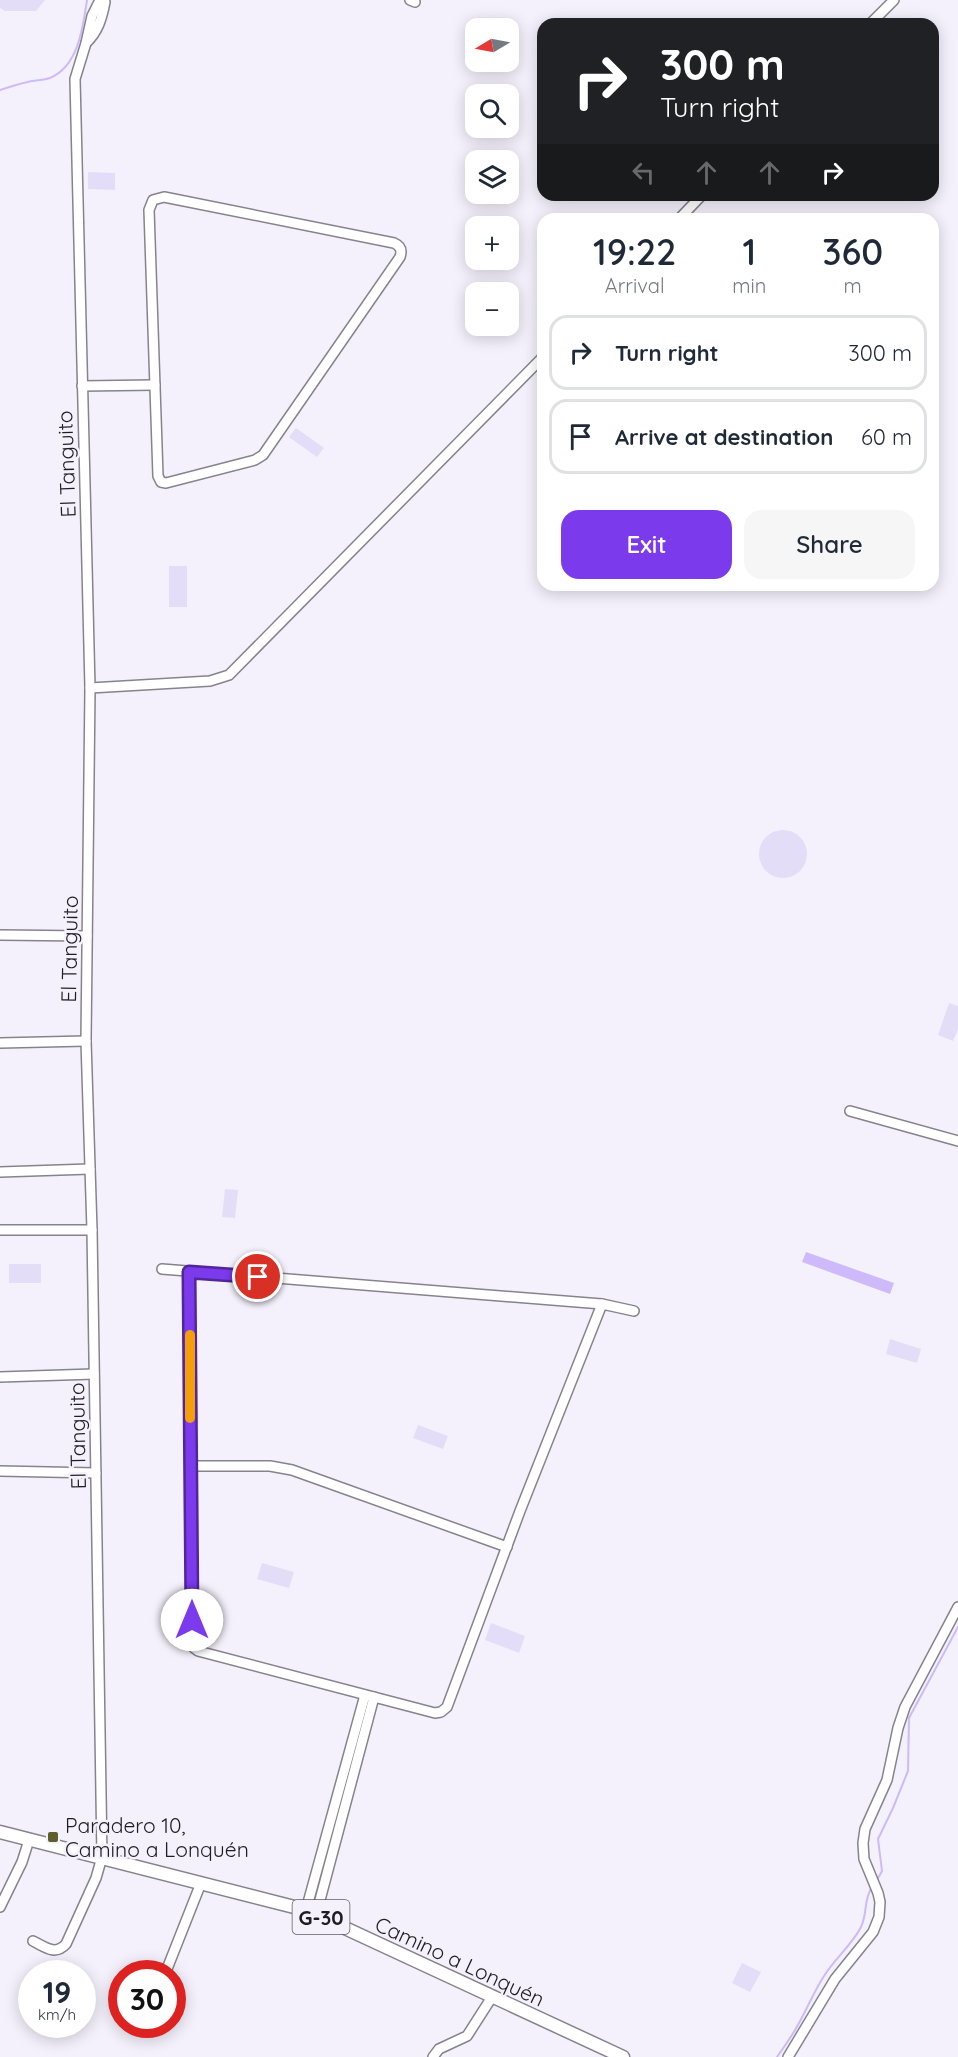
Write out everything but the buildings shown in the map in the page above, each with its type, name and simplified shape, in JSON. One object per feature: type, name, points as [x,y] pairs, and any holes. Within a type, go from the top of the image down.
[{"type":"main road","name":"Camino a Lonquén","points":[[0,1833],[102,1857],[311,1913],[623,2057]]},
{"type":"street","name":"El Tanguito","points":[[33,1941],[52,1951],[64,1947],[81,1914],[102,1857],[92,1230],[86,1041],[90,688],[75,79],[92,16],[102,0]]},
{"type":"street","points":[[876,18],[894,0]]},
{"type":"street","points":[[164,197],[394,243],[399,246],[400,257],[266,452],[258,459],[169,483],[161,482],[158,476],[155,385],[149,210],[151,202],[156,198],[164,197]]},
{"type":"street","points":[[685,213],[696,201]]},
{"type":"street","points":[[90,688],[210,681],[229,675],[537,363]]},
{"type":"street","points":[[82,386],[155,385]]},
{"type":"street","points":[[0,935],[87,936]]},
{"type":"street","points":[[0,1043],[86,1041]]},
{"type":"street","points":[[850,1111],[958,1141]]},
{"type":"street","points":[[0,1172],[90,1169]]},
{"type":"street","points":[[0,1230],[92,1230]]},
{"type":"street","points":[[162,1269],[602,1304],[634,1311]]},
{"type":"street","points":[[189,1272],[192,1642],[194,1648],[198,1651],[435,1713],[446,1709],[602,1304]]},
{"type":"street","points":[[0,1377],[94,1374]]},
{"type":"street","points":[[191,1466],[270,1466],[292,1470],[507,1547]]},
{"type":"street","points":[[0,1471],[96,1473]]},
{"type":"street","points":[[788,2057],[835,1979],[873,1932],[880,1910],[878,1893],[863,1856],[865,1829],[886,1780],[905,1707],[958,1607]]},
{"type":"street","points":[[311,1913],[370,1696]]},
{"type":"street","points":[[0,1907],[22,1862],[29,1840]]},
{"type":"street","points":[[171,1960],[201,1883]]},
{"type":"street","points":[[433,2057],[439,2049],[467,2036],[492,1998]]},
{"type":"shaded area","points":[[0,0],[45,0],[36,11],[5,11],[0,8]]},
{"type":"shaded area","points":[[88,172],[115,173],[115,190],[88,189]]},
{"type":"shaded area","points":[[296,428],[324,448],[317,457],[289,437]]},
{"type":"shaded area","points":[[169,566],[187,566],[187,607],[169,607]]},
{"type":"shaded area","points":[[778,830],[788,830],[800,837],[807,849],[807,859],[800,871],[788,878],[778,878],[763,867],[759,859],[759,849],[770,834]]},
{"type":"shaded area","points":[[949,1003],[958,1006],[958,1029],[953,1041],[938,1035]]},
{"type":"shaded area","points":[[225,1189],[238,1190],[235,1218],[222,1217]]},
{"type":"shaded area","points":[[806,1252],[894,1283],[890,1294],[802,1262]]},
{"type":"shaded area","points":[[9,1264],[41,1264],[41,1283],[9,1283]]},
{"type":"shaded area","points":[[890,1339],[921,1349],[917,1363],[886,1354]]},
{"type":"shaded area","points":[[418,1425],[448,1436],[443,1449],[413,1438]]},
{"type":"shaded area","points":[[262,1563],[294,1572],[289,1588],[257,1579]]},
{"type":"shaded area","points":[[491,1623],[525,1636],[519,1653],[485,1640]]},
{"type":"shaded area","points":[[742,1963],[761,1972],[750,1992],[732,1983]]},
{"type":"waterway","points":[[0,90],[50,78],[60,72],[78,44],[87,0]]},
{"type":"waterway","points":[[877,1880],[882,1871],[878,1839],[908,1771],[909,1718],[958,1627]]},
{"type":"waterway","points":[[777,2057],[791,2037],[824,1976],[861,1927],[867,1897],[872,1887]]},
{"type":"slow traffic","points":[[190,1335],[190,1418]]},
{"type":"place","name":"Paradero 10, Camino a Lonquén","points":[[53,1837]]},
{"type":"route","points":[[192,1620],[189,1272],[258,1277]]}]
